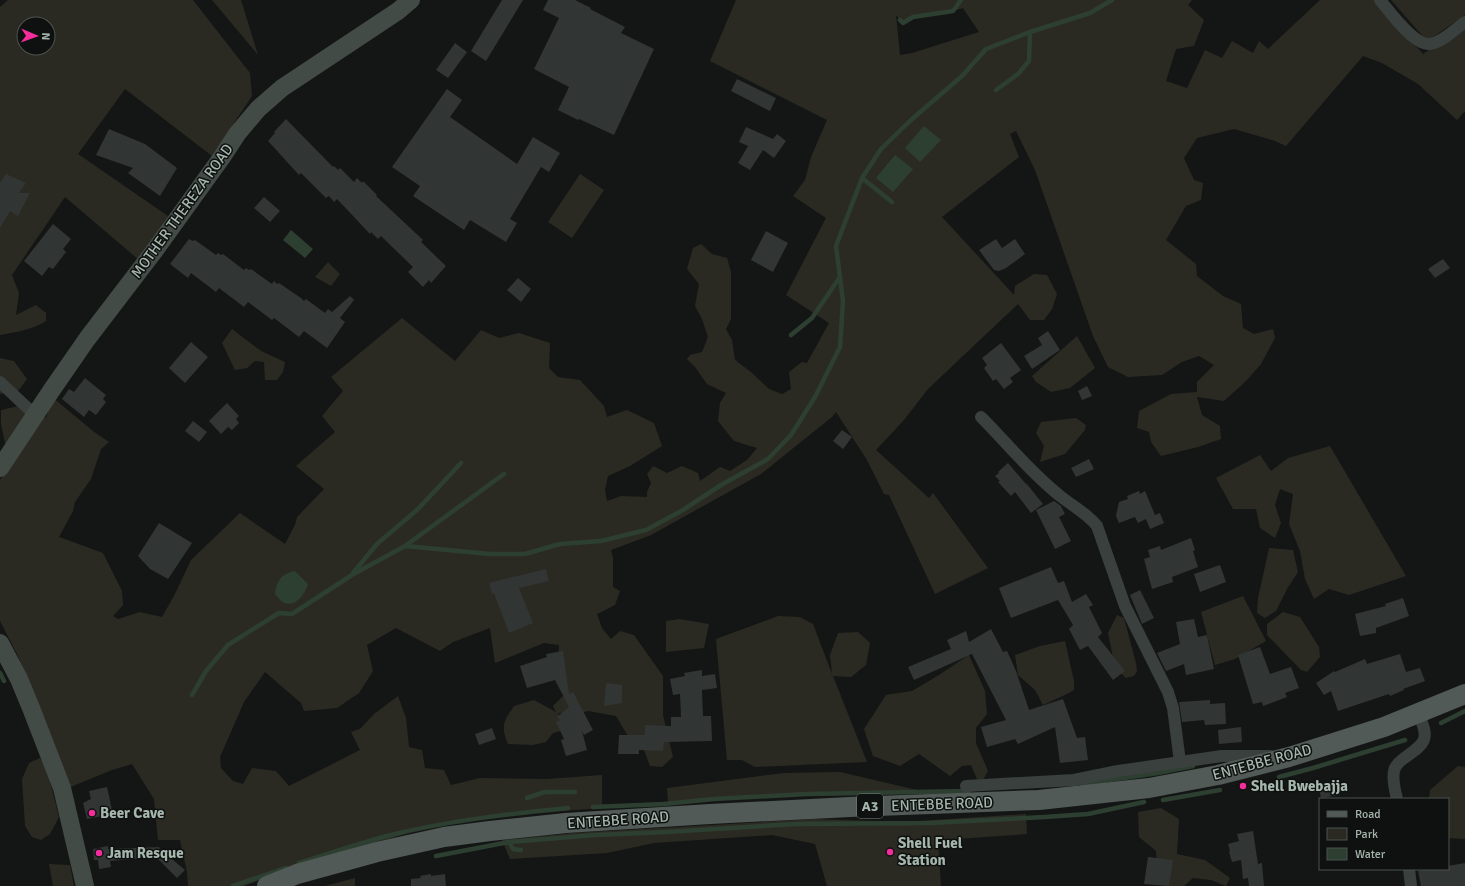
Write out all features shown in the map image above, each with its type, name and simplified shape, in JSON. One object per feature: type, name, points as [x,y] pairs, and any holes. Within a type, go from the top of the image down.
[{"type":"main road","name":"ENTEBBE ROAD","points":[[267,886],[297,874],[377,852],[444,837],[490,831],[566,823],[710,814],[1039,800],[1149,788],[1231,773],[1290,757],[1384,727],[1465,694]]},
{"type":"street","name":"MOTHER THEREZA ROAD","points":[[0,468],[87,339],[155,250],[237,134],[258,109],[288,84],[398,11],[411,0]]},
{"type":"street","points":[[1380,0],[1414,39],[1423,44],[1430,44],[1438,41],[1465,22]]},
{"type":"street","points":[[0,382],[35,415]]},
{"type":"street","points":[[981,417],[1031,469],[1059,495],[1089,517],[1097,526],[1125,606],[1168,692],[1172,708],[1180,762]]},
{"type":"street","points":[[0,643],[19,679],[62,788],[85,886]]},
{"type":"street","points":[[1397,798],[1393,781],[1394,770],[1398,763],[1424,743],[1424,726],[1418,713]]},
{"type":"street","points":[[966,786],[1074,780],[1118,771],[1228,756],[1290,757]]},
{"type":"street","points":[[1408,870],[1411,886]]},
{"type":"green space","points":[[8,0],[193,0],[250,73],[252,96],[212,156],[125,89],[78,154],[168,216],[139,260],[65,197],[12,275],[19,293],[16,315],[36,305],[46,313],[46,321],[30,329],[0,335],[0,7]]},
{"type":"green space","points":[[212,0],[241,0],[258,55]]},
{"type":"green space","points":[[736,0],[1192,0],[1188,5],[1204,20],[1194,46],[1176,49],[1166,81],[1187,88],[1205,50],[1222,58],[1232,41],[1253,53],[1259,41],[1268,49],[1320,0],[1376,0],[1423,54],[1465,25],[1465,111],[1457,120],[1418,84],[1382,63],[1363,56],[1286,146],[1275,141],[1234,129],[1197,138],[1184,158],[1194,180],[1203,183],[1201,200],[1186,206],[1166,240],[1196,264],[1197,276],[1223,296],[1241,304],[1243,328],[1254,334],[1273,329],[1275,338],[1261,364],[1246,381],[1224,401],[1197,397],[1202,415],[1220,426],[1221,439],[1198,447],[1161,456],[1151,442],[1149,432],[1137,428],[1139,411],[1171,394],[1197,392],[1197,382],[1214,365],[1199,356],[1182,362],[1162,375],[1128,377],[1108,367],[1093,336],[1035,170],[1016,131],[1010,134],[1019,157],[942,217],[1014,295],[1015,286],[1034,274],[1047,275],[1057,294],[1052,309],[1044,320],[1030,320],[1018,304],[928,389],[904,420],[876,450],[929,498],[933,493],[988,568],[935,594],[889,495],[884,494],[867,460],[836,412],[832,417],[761,474],[651,535],[611,550],[613,558],[613,587],[620,591],[615,605],[597,614],[602,628],[611,639],[620,631],[634,635],[663,676],[663,715],[673,757],[662,767],[650,766],[644,750],[634,746],[616,716],[588,711],[573,715],[558,713],[564,724],[564,730],[553,733],[546,742],[533,745],[508,744],[504,733],[504,724],[514,706],[534,700],[556,712],[553,706],[565,694],[558,663],[559,645],[544,643],[495,663],[490,628],[453,642],[440,651],[396,628],[367,645],[373,671],[359,693],[337,708],[304,711],[301,703],[265,672],[244,702],[220,757],[221,768],[233,781],[243,784],[252,768],[276,771],[289,786],[360,750],[351,732],[360,729],[374,714],[398,696],[406,718],[409,747],[422,750],[425,768],[444,770],[451,785],[480,778],[547,779],[602,775],[602,808],[480,817],[431,825],[372,845],[285,871],[244,886],[188,886],[187,872],[180,840],[158,840],[154,799],[132,764],[112,770],[68,788],[18,656],[0,621],[0,480],[16,453],[5,443],[1,424],[1,410],[32,403],[46,418],[52,397],[93,431],[109,442],[101,449],[91,479],[75,502],[73,511],[59,537],[103,553],[122,591],[123,605],[113,616],[118,619],[140,612],[162,617],[191,560],[240,513],[285,544],[295,525],[297,517],[324,489],[296,466],[335,432],[322,416],[343,391],[331,377],[402,318],[455,361],[481,330],[499,338],[519,333],[550,343],[549,368],[558,377],[580,380],[604,406],[607,417],[627,410],[654,423],[662,446],[630,466],[608,476],[605,490],[607,501],[621,496],[647,497],[647,492],[651,483],[647,474],[653,466],[667,473],[682,466],[698,473],[700,481],[720,467],[730,471],[747,460],[757,448],[734,441],[718,421],[720,403],[726,393],[707,384],[695,367],[687,359],[690,355],[702,352],[708,337],[702,319],[695,306],[699,284],[687,269],[693,248],[701,244],[712,254],[727,258],[731,272],[731,319],[726,329],[732,340],[735,360],[751,372],[769,389],[782,394],[791,389],[789,372],[802,362],[807,363],[829,323],[786,295],[826,218],[793,196],[805,180],[811,157],[827,120],[710,61]],"holes":[[[963,8],[979,32],[912,53],[900,55],[896,15],[903,23],[917,17]]]},
{"type":"green space","points":[[1391,0],[1465,0],[1465,15],[1427,41]]},
{"type":"green space","points":[[580,174],[604,190],[572,238],[548,222]]},
{"type":"green space","points":[[328,262],[340,274],[331,286],[315,277]]},
{"type":"green space","points":[[232,329],[261,351],[285,362],[283,372],[277,380],[265,380],[264,362],[255,361],[247,368],[235,370],[222,343]]},
{"type":"green space","points":[[1077,336],[1095,368],[1070,388],[1051,392],[1036,382],[1032,376]]},
{"type":"green space","points":[[0,358],[14,361],[27,379],[18,391],[0,394]]},
{"type":"green space","points":[[1076,418],[1086,425],[1085,430],[1065,454],[1040,462],[1044,446],[1036,433],[1041,422]]},
{"type":"green space","points":[[1330,446],[1406,576],[1349,595],[1329,589],[1314,599],[1305,579],[1300,551],[1289,524],[1293,494],[1280,489],[1275,505],[1281,523],[1275,538],[1260,528],[1256,509],[1233,509],[1216,478],[1260,455],[1271,471],[1288,458]]},
{"type":"green space","points":[[1269,548],[1293,550],[1298,572],[1287,589],[1276,611],[1265,618],[1257,613],[1258,598]]},
{"type":"green space","points":[[1243,596],[1266,641],[1235,659],[1215,665],[1201,612]]},
{"type":"green space","points":[[1283,612],[1300,617],[1319,647],[1320,657],[1307,672],[1301,670],[1267,635],[1267,624]]},
{"type":"green space","points":[[1117,615],[1124,618],[1136,663],[1137,671],[1134,676],[1126,678],[1115,667],[1108,633]]},
{"type":"green space","points":[[778,616],[800,617],[813,624],[832,674],[830,655],[838,633],[858,632],[870,643],[866,665],[851,677],[833,676],[867,762],[755,767],[742,760],[727,760],[716,639]]},
{"type":"green space","points":[[679,619],[709,624],[704,648],[666,652],[666,621]]},
{"type":"green space","points":[[1065,641],[1074,681],[1074,690],[1043,705],[1035,690],[1018,675],[1015,655],[1040,646]]},
{"type":"green space","points":[[969,655],[985,691],[987,714],[976,728],[976,743],[988,771],[983,780],[977,779],[971,765],[962,766],[950,776],[919,754],[900,766],[873,756],[864,729],[886,695],[912,691]]},
{"type":"green space","points":[[40,758],[46,766],[59,817],[50,834],[41,840],[32,837],[25,826],[22,779],[29,763]]},
{"type":"green space","points":[[1458,766],[1465,767],[1465,839],[1449,838],[1449,798],[1429,798],[1430,790]]},
{"type":"green space","points":[[840,772],[917,790],[668,802],[667,788],[784,773]]},
{"type":"green space","points":[[1161,808],[1179,819],[1177,854],[1205,860],[1230,878],[1226,886],[1211,880],[1193,878],[1184,886],[1169,886],[1157,865],[1156,851],[1139,837],[1138,812]]},
{"type":"green space","points":[[1026,814],[1027,834],[938,839],[941,886],[827,886],[815,844],[772,835],[654,843],[607,853],[510,859],[502,840],[572,833],[814,819],[903,822]]},
{"type":"green space","points":[[49,864],[70,865],[74,886],[53,886]]},
{"type":"green space","points":[[355,878],[355,886],[325,886]]},
{"type":"water","points":[[924,126],[941,140],[920,162],[905,148]]},
{"type":"water","points":[[895,155],[913,169],[893,192],[876,178]]},
{"type":"water","points":[[291,230],[313,249],[305,258],[283,240]]},
{"type":"water","points":[[295,571],[308,584],[300,599],[289,604],[281,601],[275,594],[280,578]]},
{"type":"building","points":[[502,0],[523,0],[486,61],[471,51]]},
{"type":"building","points":[[548,0],[575,0],[625,27],[621,33],[654,49],[614,135],[558,110],[569,87],[534,69],[559,18],[543,10]]},
{"type":"building","points":[[455,43],[467,52],[448,78],[436,70]]},
{"type":"building","points":[[737,79],[776,98],[770,111],[731,91]]},
{"type":"building","points":[[447,89],[462,100],[450,117],[517,164],[533,137],[560,153],[549,172],[541,167],[510,219],[517,223],[506,242],[470,220],[464,230],[413,196],[420,186],[392,167]]},
{"type":"building","points":[[286,119],[333,167],[334,166],[338,170],[340,168],[354,182],[357,178],[362,183],[363,181],[377,195],[376,196],[423,240],[421,242],[446,266],[431,283],[429,280],[423,287],[408,272],[413,267],[381,236],[378,239],[371,232],[370,234],[337,199],[334,202],[329,196],[326,198],[301,173],[299,175],[268,141]]},
{"type":"building","points":[[746,127],[773,139],[777,134],[786,141],[774,158],[763,150],[750,170],[738,163],[748,146],[739,142]]},
{"type":"building","points":[[109,129],[145,144],[177,168],[160,196],[128,173],[133,168],[96,155]]},
{"type":"building","points":[[6,174],[26,183],[19,193],[30,193],[18,216],[10,211],[0,228],[0,183]]},
{"type":"building","points":[[264,197],[280,211],[270,222],[254,208]]},
{"type":"building","points":[[53,224],[71,239],[63,249],[66,252],[53,269],[49,267],[42,276],[24,261]]},
{"type":"building","points":[[766,231],[788,243],[773,272],[751,260]]},
{"type":"building","points":[[189,239],[193,241],[195,240],[216,255],[218,253],[221,255],[223,254],[244,270],[246,268],[249,270],[251,269],[272,284],[274,281],[277,284],[279,283],[304,301],[306,299],[325,313],[328,309],[332,312],[350,296],[354,300],[340,318],[345,322],[327,348],[304,331],[299,337],[274,318],[272,320],[248,302],[244,307],[219,288],[216,292],[191,273],[188,278],[170,264]]},
{"type":"building","points":[[996,239],[1002,248],[1015,239],[1025,254],[1006,268],[999,271],[994,270],[979,250]]},
{"type":"building","points":[[1443,259],[1450,268],[1435,278],[1428,269]]},
{"type":"building","points":[[518,278],[531,289],[521,302],[507,290]]},
{"type":"building","points":[[1048,331],[1060,350],[1032,369],[1024,356],[1042,345],[1038,338]]},
{"type":"building","points":[[191,342],[208,357],[185,383],[169,368]]},
{"type":"building","points":[[1001,343],[1021,370],[1010,378],[1013,382],[1004,389],[996,379],[993,381],[984,368],[987,365],[982,358]]},
{"type":"building","points":[[85,378],[106,395],[103,399],[106,402],[96,415],[89,410],[84,417],[62,399],[69,389],[74,392]]},
{"type":"building","points":[[1087,386],[1092,396],[1082,400],[1078,391]]},
{"type":"building","points":[[227,403],[239,416],[236,419],[239,423],[232,430],[228,427],[221,434],[209,421]]},
{"type":"building","points":[[193,421],[207,432],[199,442],[185,431]]},
{"type":"building","points":[[842,430],[852,437],[843,449],[833,441]]},
{"type":"building","points":[[1089,459],[1094,469],[1076,477],[1071,468]]},
{"type":"building","points":[[1008,463],[1043,504],[1031,513],[1015,492],[1011,496],[998,482],[1000,481],[995,476]]},
{"type":"building","points":[[1139,491],[1140,494],[1145,491],[1155,515],[1160,513],[1164,523],[1150,529],[1146,519],[1138,523],[1135,517],[1119,523],[1116,516],[1119,502],[1128,499],[1127,496]]},
{"type":"building","points":[[1054,501],[1061,506],[1065,514],[1059,517],[1071,541],[1055,549],[1036,510]]},
{"type":"building","points":[[159,523],[192,543],[168,579],[150,569],[138,556]]},
{"type":"building","points":[[1191,538],[1198,567],[1172,577],[1173,582],[1152,589],[1144,559],[1150,557],[1148,550],[1160,546],[1161,550]]},
{"type":"building","points":[[1220,565],[1226,582],[1200,592],[1194,574]]},
{"type":"building","points":[[1051,567],[1058,583],[1064,581],[1072,602],[1086,594],[1093,605],[1089,607],[1102,633],[1098,637],[1125,671],[1113,680],[1088,646],[1080,650],[1069,629],[1073,625],[1058,600],[1011,618],[999,588]]},
{"type":"building","points":[[546,569],[549,581],[519,588],[533,623],[509,633],[494,593],[492,594],[489,583]]},
{"type":"building","points":[[1140,590],[1154,618],[1142,624],[1130,595]]},
{"type":"building","points":[[1403,598],[1409,616],[1376,628],[1376,633],[1360,636],[1355,614],[1386,606],[1385,604]]},
{"type":"building","points":[[1194,619],[1198,637],[1207,635],[1214,669],[1186,675],[1184,664],[1166,671],[1157,653],[1180,644],[1176,622]]},
{"type":"building","points":[[991,629],[1003,652],[1007,651],[1016,671],[1029,710],[1063,699],[1077,738],[1085,737],[1088,760],[1060,763],[1055,727],[1018,744],[1015,739],[987,747],[981,727],[1006,720],[972,654],[914,680],[908,667],[951,649],[947,640],[966,631],[969,642]]},
{"type":"building","points":[[1260,647],[1270,674],[1291,667],[1299,688],[1285,693],[1287,697],[1263,706],[1262,702],[1253,704],[1238,655]]},
{"type":"building","points":[[563,651],[569,694],[573,692],[593,730],[584,735],[582,731],[587,750],[566,756],[561,740],[564,739],[556,722],[560,720],[557,717],[569,707],[555,680],[527,688],[520,666],[547,657],[546,654]]},
{"type":"building","points":[[1400,654],[1406,672],[1420,668],[1425,681],[1403,689],[1404,690],[1390,696],[1389,694],[1338,711],[1331,691],[1324,695],[1316,683],[1334,671],[1335,672],[1365,659],[1367,664]]},
{"type":"building","points":[[702,670],[702,676],[715,674],[717,688],[702,690],[703,716],[711,716],[712,741],[664,742],[663,751],[639,750],[639,754],[618,754],[619,735],[645,735],[645,725],[671,726],[671,717],[681,717],[680,694],[673,695],[670,679],[685,676],[684,673]]},
{"type":"building","points":[[606,683],[622,685],[622,703],[604,706]]},
{"type":"building","points":[[1210,700],[1210,704],[1225,703],[1226,724],[1205,725],[1204,720],[1182,722],[1179,702]]},
{"type":"building","points":[[1241,727],[1242,742],[1219,744],[1218,730]]},
{"type":"building","points":[[492,728],[496,739],[479,745],[475,734]]},
{"type":"building","points":[[1338,782],[1340,795],[1321,798],[1318,785]]},
{"type":"building","points":[[107,787],[113,814],[87,819],[83,803],[91,799],[89,791]]},
{"type":"building","points":[[1253,831],[1258,864],[1262,863],[1264,886],[1249,886],[1248,878],[1243,879],[1241,860],[1232,862],[1229,852],[1228,844],[1239,841],[1237,834]]},
{"type":"building","points":[[108,846],[108,849],[159,847],[185,870],[177,878],[156,857],[110,861],[111,867],[99,869],[98,860],[94,860],[93,849]]},
{"type":"building","points":[[1148,857],[1173,860],[1169,886],[1144,884]]},
{"type":"building","points":[[1465,863],[1465,886],[1421,886],[1418,871],[1449,870],[1449,866]]},
{"type":"building","points":[[431,874],[431,876],[445,874],[446,886],[411,886],[411,879],[421,878],[420,876]]},
{"type":"waterway","points":[[900,20],[903,23],[913,17],[953,11],[961,0]]},
{"type":"waterway","points":[[405,546],[490,554],[525,554],[560,544],[601,541],[646,530],[683,510],[721,485],[768,459],[791,435],[815,397],[840,347],[843,301],[836,246],[862,178],[881,149],[911,120],[962,76],[986,49],[1030,32],[1090,13],[1112,0]]},
{"type":"waterway","points":[[996,90],[1018,74],[1029,61],[1030,32]]},
{"type":"waterway","points":[[862,178],[892,202]]},
{"type":"waterway","points":[[791,335],[812,318],[840,277]]},
{"type":"waterway","points":[[353,573],[377,544],[418,509],[461,463]]},
{"type":"waterway","points":[[192,695],[206,671],[228,645],[279,613],[292,614],[352,575],[405,546],[504,474]]},
{"type":"waterway","points":[[0,673],[4,681]]},
{"type":"waterway","points":[[1441,723],[1465,711]]},
{"type":"waterway","points":[[1279,777],[1405,740]]},
{"type":"waterway","points":[[1082,784],[1158,773],[1193,766]]},
{"type":"waterway","points":[[1163,800],[1220,790]]},
{"type":"waterway","points":[[593,807],[664,804],[714,799],[807,794],[969,791]]},
{"type":"waterway","points":[[527,798],[545,792],[575,792]]},
{"type":"waterway","points":[[509,842],[595,835],[796,824],[930,823],[1045,817],[1088,814],[1144,802]]},
{"type":"waterway","points":[[299,863],[376,839],[432,826],[568,808]]},
{"type":"waterway","points":[[436,856],[509,842],[513,849],[521,850]]},
{"type":"waterway","points":[[233,886],[286,868]]},
{"type":"place","name":"Shell Bwebajja","points":[[1243,786]]},
{"type":"place","name":"Beer Cave","points":[[92,813]]},
{"type":"place","name":"Shell Fuel Station","points":[[890,852]]},
{"type":"place","name":"Jam Resque","points":[[99,853]]}]
